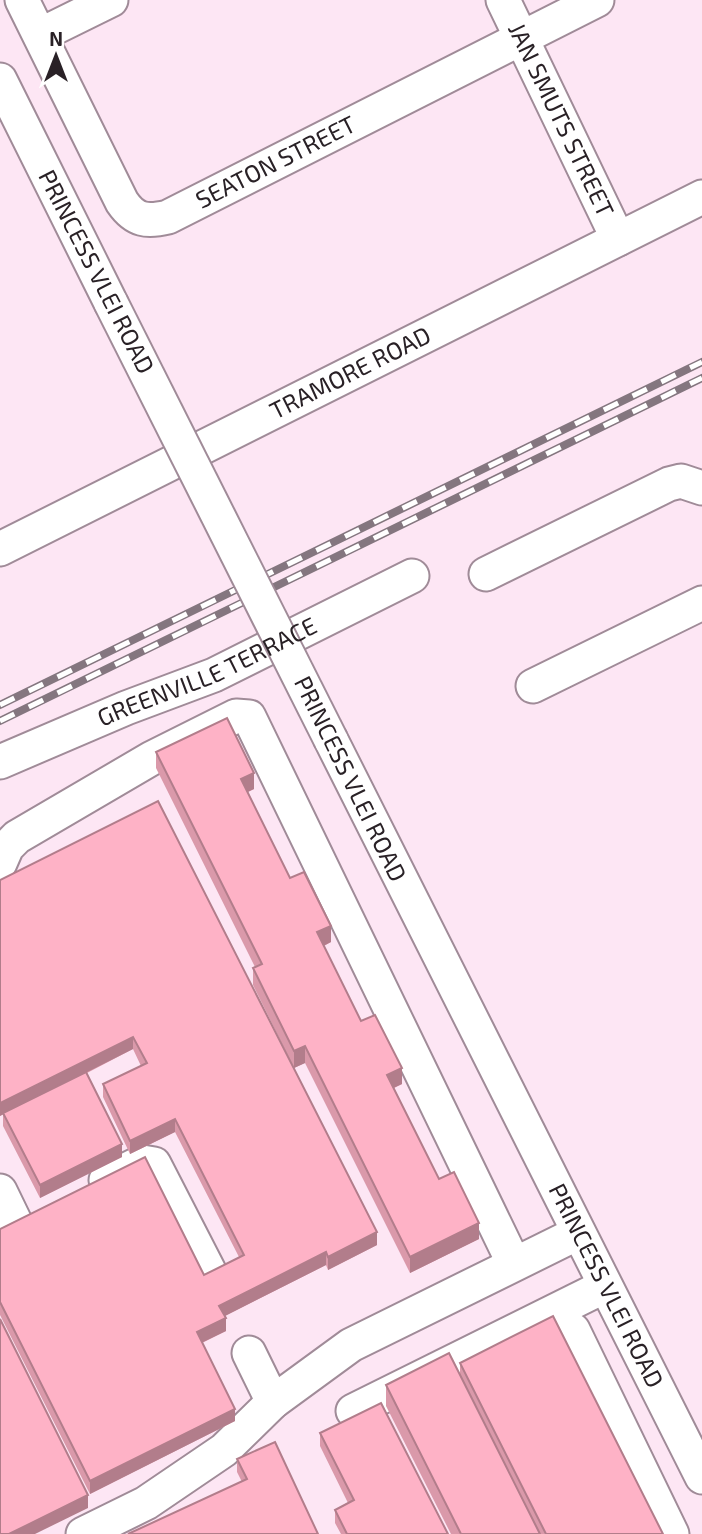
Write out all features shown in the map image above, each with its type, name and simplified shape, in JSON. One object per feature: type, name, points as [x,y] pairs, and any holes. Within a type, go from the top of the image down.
[{"type":"street","name":"SEATON STREET","points":[[22,0],[122,202],[130,214],[141,220],[168,217],[597,0]]},
{"type":"street","points":[[40,35],[111,0]]},
{"type":"street","name":"JAN SMUTS STREET","points":[[503,0],[618,239]]},
{"type":"street","name":"PRINCESS VLEI ROAD","points":[[0,80],[702,1477]]},
{"type":"street","name":"TRAMORE ROAD","points":[[0,549],[702,197]]},
{"type":"street","points":[[486,574],[669,484],[681,481],[702,488]]},
{"type":"street","name":"GREENVILLE TERRACE","points":[[0,762],[126,708],[214,675],[412,576]]},
{"type":"street","points":[[533,685],[702,603]]},
{"type":"street","points":[[0,863],[7,846],[17,837],[236,716],[249,717],[514,1264]]},
{"type":"street","points":[[79,1193],[142,1162],[150,1161],[157,1167],[209,1271]]},
{"type":"street","points":[[0,1191],[19,1223]]},
{"type":"street","points":[[83,1534],[146,1503],[224,1450],[274,1402],[360,1339],[578,1233]]},
{"type":"street","points":[[353,1411],[605,1286]]},
{"type":"street","points":[[573,1330],[672,1534]]},
{"type":"street","points":[[249,1353],[274,1402]]},
{"type":"street","points":[[614,1414],[658,1391]]},
{"type":"building","points":[[227,718],[254,773],[241,779],[290,878],[304,872],[331,926],[317,932],[361,1021],[375,1015],[402,1068],[387,1075],[439,1179],[454,1172],[479,1223],[410,1257],[305,1046],[294,1051],[253,968],[262,964],[156,752]]},
{"type":"building","points":[[158,801],[377,1232],[328,1257],[326,1252],[219,1306],[226,1318],[197,1332],[235,1409],[90,1481],[0,1302],[0,1229],[145,1157],[204,1275],[244,1255],[175,1119],[130,1141],[103,1084],[147,1063],[133,1037],[0,1103],[0,880]]},
{"type":"building","points":[[86,1072],[122,1144],[40,1185],[3,1113]]},
{"type":"building","points":[[553,1316],[663,1534],[546,1534],[460,1363]]},
{"type":"building","points":[[0,1319],[88,1495],[9,1534],[0,1534]]},
{"type":"building","points":[[449,1353],[540,1534],[461,1534],[386,1385]]},
{"type":"building","points":[[381,1403],[448,1534],[347,1534],[335,1510],[354,1500],[320,1433]]},
{"type":"building","points":[[275,1442],[318,1534],[128,1534],[247,1479],[237,1459]]},
{"type":"railway","points":[[0,705],[702,362]]},
{"type":"railway","points":[[0,721],[702,378]]}]
